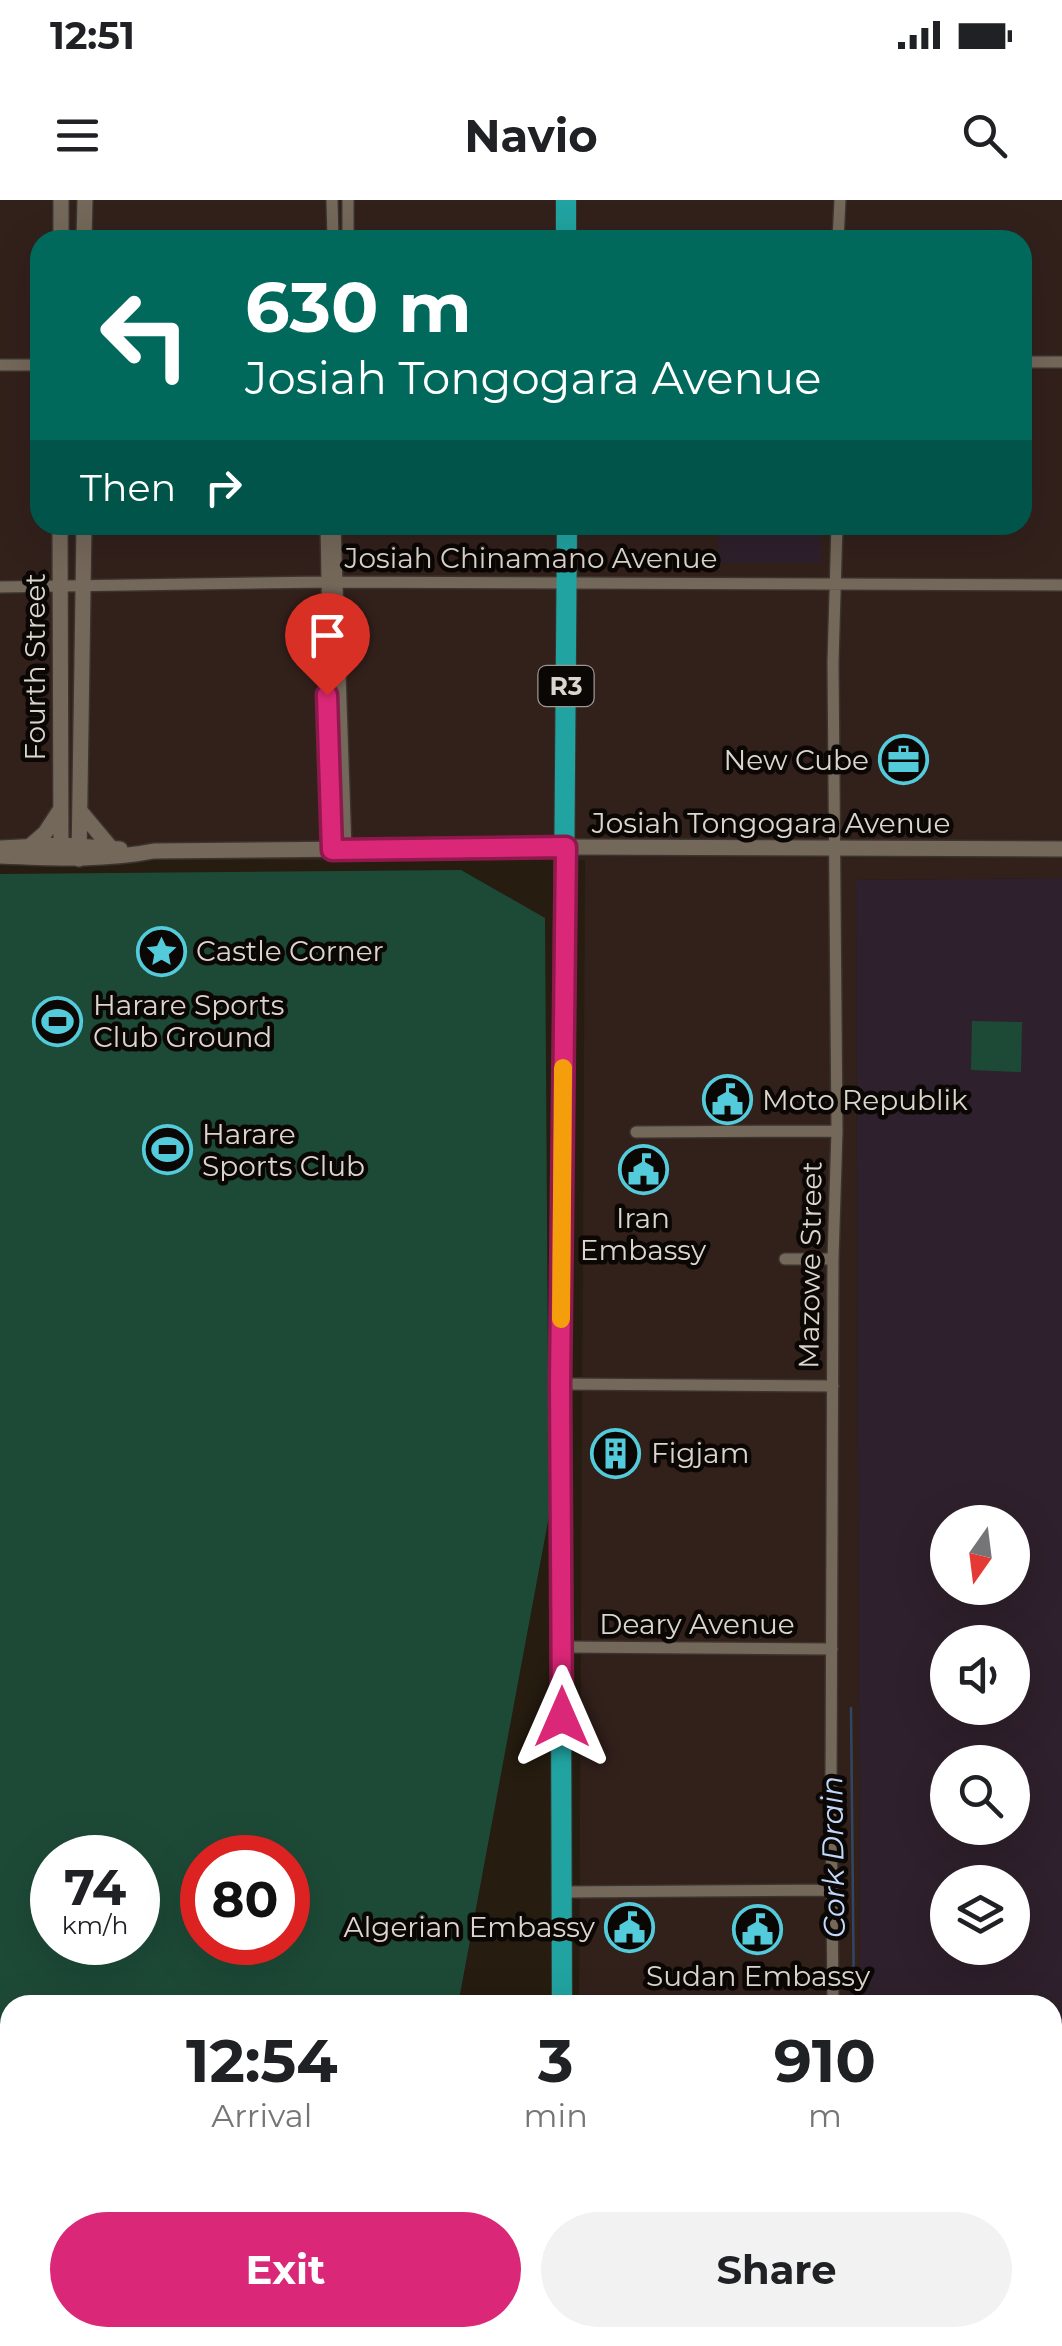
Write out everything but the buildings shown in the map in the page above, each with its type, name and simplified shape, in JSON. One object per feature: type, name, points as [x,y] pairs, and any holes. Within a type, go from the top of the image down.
[{"type":"highway","points":[[566,200],[566,230]]},
{"type":"highway","name":"R3","points":[[562,1995],[560,1384],[567,535]]},
{"type":"main road","points":[[60,200],[61,230]]},
{"type":"main road","points":[[84,230],[85,200]]},
{"type":"main road","name":"Fourth Street","points":[[60,535],[61,852]]},
{"type":"main road","points":[[79,852],[84,535]]},
{"type":"main road","points":[[30,846],[60,810]]},
{"type":"main road","points":[[81,812],[111,848]]},
{"type":"main road","points":[[0,848],[30,846],[61,852]]},
{"type":"main road","name":"Josiah Tongogara Avenue","points":[[79,852],[566,847],[1062,849]]},
{"type":"main road","points":[[0,856],[111,848],[154,851]]},
{"type":"street","points":[[332,200],[333,230]]},
{"type":"street","points":[[348,200],[348,230]]},
{"type":"street","points":[[838,230],[840,200]]},
{"type":"street","points":[[1032,362],[1062,362]]},
{"type":"street","points":[[0,365],[30,365]]},
{"type":"street","points":[[327,535],[339,850]]},
{"type":"street","points":[[331,582],[335,535]]},
{"type":"street","name":"Mazowe Street","points":[[833,1995],[833,1259],[837,1131],[833,662],[837,535]]},
{"type":"street","name":"Josiah Chinamano Avenue","points":[[0,588],[331,582],[1062,585]]},
{"type":"street","points":[[636,1132],[837,1131]]},
{"type":"street","points":[[785,1260],[833,1259]]},
{"type":"street","points":[[560,1384],[833,1386]]},
{"type":"street","name":"Deary Avenue","points":[[562,1647],[832,1649]]},
{"type":"street","points":[[562,1892],[833,1890]]},
{"type":"shaded area","points":[[0,200],[1062,200],[1062,878],[856,880],[860,1995],[579,1995],[585,860],[0,860]]},
{"type":"shaded area","points":[[718,535],[821,535],[821,563],[718,563]]},
{"type":"shaded area","points":[[1062,878],[1062,1995],[860,1995],[856,880]]},
{"type":"green space","points":[[461,870],[545,918],[549,1516],[460,1995],[0,1995],[0,874]]},
{"type":"green space","points":[[972,1021],[1022,1022],[1021,1072],[971,1070]]},
{"type":"waterway","name":"Cork Drain","points":[[851,1708],[854,1995]]},
{"type":"slow traffic","points":[[561,1319],[563,1068]]},
{"type":"place","name":"New Cube","points":[[904,760]]},
{"type":"place","name":"Castle Corner","points":[[161,951]]},
{"type":"place","name":"Harare Sports Club Ground","points":[[58,1021]]},
{"type":"place","name":"Moto Republik","points":[[727,1100]]},
{"type":"place","name":"Harare Sports Club","points":[[167,1150]]},
{"type":"place","name":"Iran Embassy","points":[[643,1170]]},
{"type":"place","name":"Figjam","points":[[616,1453]]},
{"type":"place","name":"Algerian Embassy","points":[[630,1927]]},
{"type":"place","name":"Sudan Embassy","points":[[758,1929]]},
{"type":"route","points":[[327,695],[332,850],[566,847],[560,1384],[562,1717]]}]
